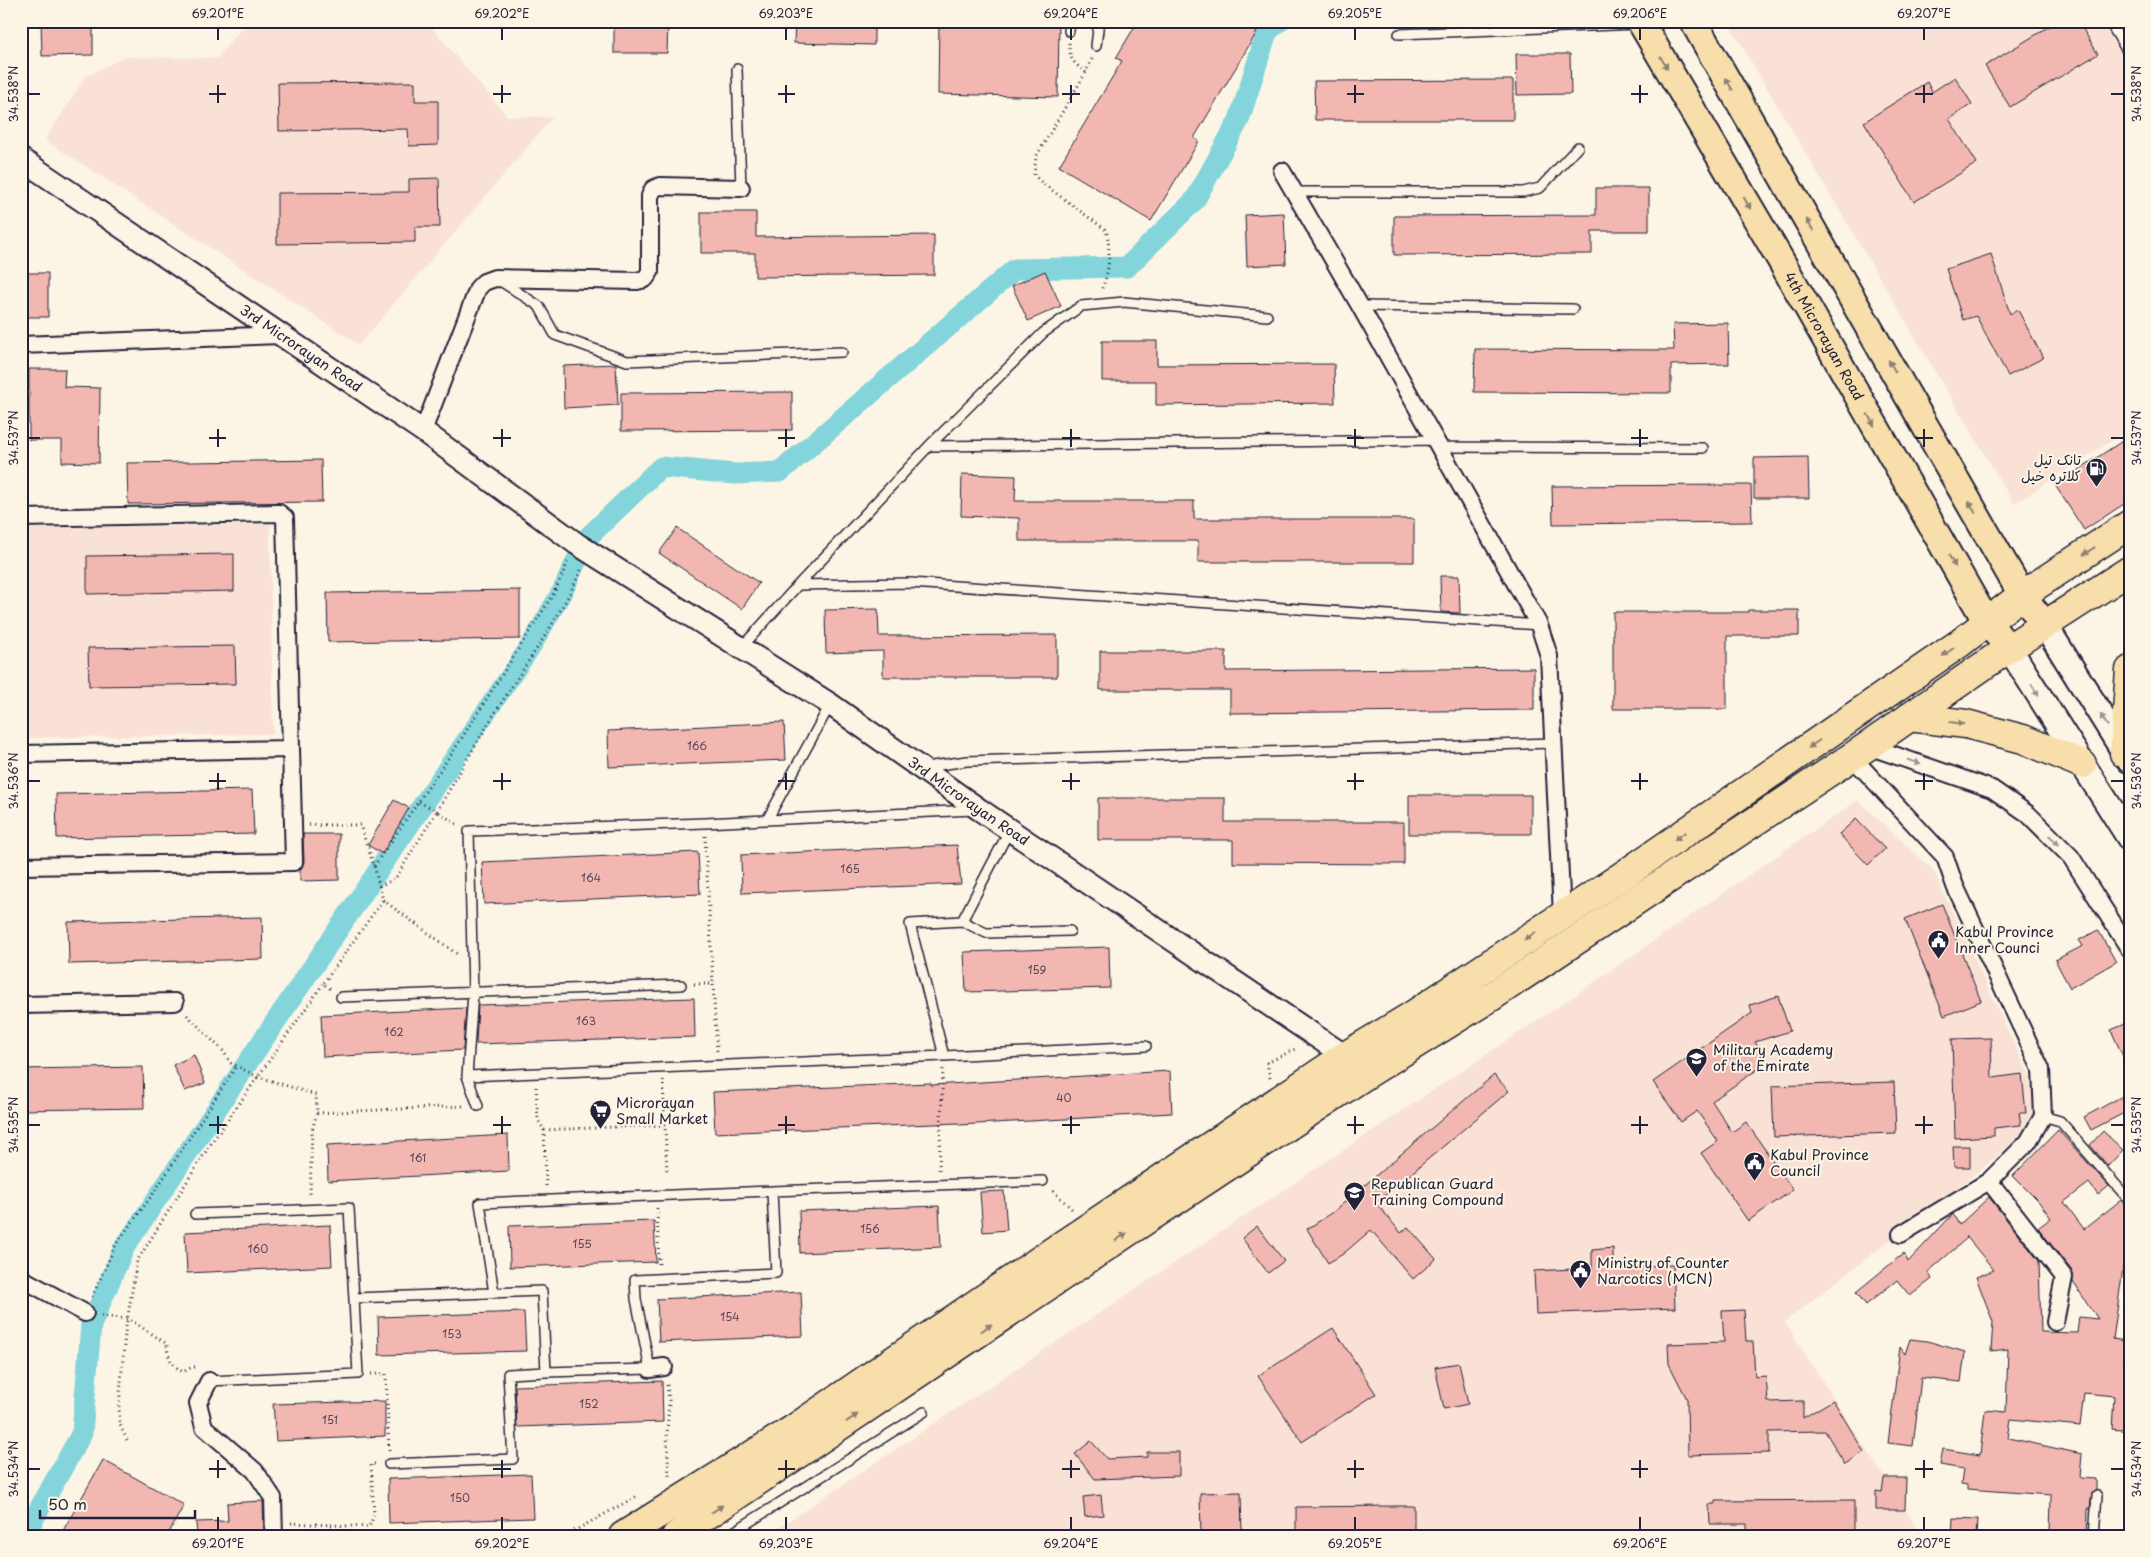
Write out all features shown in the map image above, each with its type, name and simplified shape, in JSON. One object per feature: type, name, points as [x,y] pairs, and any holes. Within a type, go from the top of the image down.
[{"type":"highway","points":[[623,1536],[792,1430],[1056,1249],[1345,1056],[1413,1015],[1636,867],[1952,648],[2022,595],[2130,524]]},
{"type":"highway","points":[[676,1536],[1202,1183],[1368,1074],[1491,997],[1860,751],[2009,648],[2130,570]]},
{"type":"highway","points":[[2127,757],[2130,670]]},
{"type":"highway","points":[[1909,717],[1966,724],[2013,736],[2082,764]]},
{"type":"main road","points":[[1693,21],[2022,595],[2045,625],[2127,757]]},
{"type":"main road","name":"4th Microrayan Road","points":[[1640,22],[1780,259],[1986,621],[2009,648]]},
{"type":"main road","points":[[2009,648],[2130,839]]},
{"type":"street","name":"3rd Microrayan Road","points":[[21,159],[423,431],[583,547],[830,704],[980,810],[1010,828],[1345,1056]]},
{"type":"street","points":[[1282,171],[1539,625],[1549,656],[1562,915]]},
{"type":"street","points":[[423,431],[478,288],[484,282],[495,278],[637,281],[645,279],[650,272],[650,196],[653,189],[660,186],[741,188]]},
{"type":"street","points":[[21,345],[280,335]]},
{"type":"street","points":[[21,518],[279,513],[285,518],[294,862],[21,866]]},
{"type":"street","points":[[21,754],[290,750]]},
{"type":"street","points":[[1860,751],[1992,789],[2028,814],[2071,857],[2130,950]]},
{"type":"street","points":[[1860,751],[1945,857],[1955,886],[2041,1069],[2043,1116],[2028,1142],[1989,1181],[1901,1234]]},
{"type":"street","points":[[21,1005],[175,1002]]},
{"type":"street","points":[[1989,1181],[2064,1277],[2055,1322]]},
{"type":"street","points":[[21,1278],[85,1313]]},
{"type":"street","points":[[209,1381],[198,1403],[204,1427],[255,1471],[273,1498],[274,1529]]},
{"type":"lane","points":[[1069,31],[1070,21]]},
{"type":"lane","points":[[1096,46],[1099,21]]},
{"type":"lane","points":[[2108,21],[2130,56]]},
{"type":"lane","points":[[1399,34],[1640,22]]},
{"type":"lane","points":[[737,69],[741,188]]},
{"type":"lane","points":[[1293,192],[1523,192],[1540,188],[1578,147]]},
{"type":"lane","points":[[495,278],[539,306],[555,335],[627,361],[842,352]]},
{"type":"lane","points":[[741,648],[798,584],[929,446],[1043,333],[1080,306],[1093,303],[1124,302],[1267,316]]},
{"type":"lane","points":[[1360,306],[1573,309]]},
{"type":"lane","points":[[929,446],[1437,444],[1703,448]]},
{"type":"lane","points":[[798,584],[910,584],[1539,625]]},
{"type":"lane","points":[[767,820],[830,704]]},
{"type":"lane","points":[[920,768],[966,761],[1554,743]]},
{"type":"lane","points":[[478,1106],[467,1076],[472,993],[469,831],[705,823],[980,810]]},
{"type":"lane","points":[[962,921],[1010,828]]},
{"type":"lane","points":[[944,1056],[910,924],[962,921],[986,933],[1070,931]]},
{"type":"lane","points":[[341,997],[681,985]]},
{"type":"lane","points":[[467,1076],[1146,1046]]},
{"type":"lane","points":[[2043,1116],[2060,1121],[2130,1201]]},
{"type":"lane","points":[[494,1293],[480,1203],[1043,1181]]},
{"type":"lane","points":[[389,1464],[513,1459],[508,1374],[657,1368],[636,1299],[635,1280],[776,1272],[772,1191]]},
{"type":"lane","points":[[195,1214],[348,1208],[358,1374],[209,1381]]},
{"type":"lane","points":[[354,1298],[542,1291],[546,1372]]},
{"type":"lane","points":[[727,1536],[924,1412]]},
{"type":"lane","points":[[2094,1536],[2097,1496]]},
{"type":"path","points":[[1069,31],[1069,52],[1073,63],[1086,72]]},
{"type":"path","points":[[1093,303],[1106,279],[1108,238],[1106,230],[1042,183],[1034,174],[1036,157],[1086,72],[1096,46]]},
{"type":"path","points":[[374,866],[419,802],[583,547]]},
{"type":"path","points":[[379,886],[395,879],[497,709],[554,622],[570,595],[583,547]]},
{"type":"path","points":[[419,802],[469,831]]},
{"type":"path","points":[[705,823],[712,984],[718,1065]]},
{"type":"path","points":[[292,825],[360,825],[383,900],[472,965]]},
{"type":"path","points":[[127,1440],[120,1426],[119,1406],[131,1288],[140,1252],[256,1076],[383,900]]},
{"type":"path","points":[[323,984],[341,997]]},
{"type":"path","points":[[681,985],[712,984]]},
{"type":"path","points":[[175,1002],[223,1050],[231,1062],[256,1076],[316,1094],[317,1113],[312,1130],[309,1209]]},
{"type":"path","points":[[938,1186],[944,1056]]},
{"type":"path","points":[[85,1313],[116,1244],[153,1194],[237,1065]]},
{"type":"path","points":[[662,1068],[667,1173]]},
{"type":"path","points":[[535,1073],[538,1120],[544,1130],[546,1200]]},
{"type":"path","points":[[317,1113],[478,1106]]},
{"type":"path","points":[[544,1130],[665,1125]]},
{"type":"path","points":[[1043,1181],[1078,1215]]},
{"type":"path","points":[[657,1195],[659,1279]]},
{"type":"path","points":[[111,1318],[129,1319],[167,1344],[168,1359],[172,1365],[183,1372],[192,1367],[206,1368],[209,1381]]},
{"type":"path","points":[[657,1368],[669,1400],[667,1434],[669,1479]]},
{"type":"path","points":[[274,1529],[369,1527],[374,1515],[371,1464],[389,1464],[386,1374],[358,1374]]},
{"type":"shaded area","points":[[248,21],[426,21],[507,116],[553,117],[359,345],[45,140],[85,77],[124,57],[217,58]]},
{"type":"shaded area","points":[[1727,21],[2130,21],[2130,429],[2014,504]]},
{"type":"shaded area","points":[[270,524],[273,734],[21,738],[21,528]]},
{"type":"shaded area","points":[[1858,800],[1933,870],[2029,1075],[2035,1109],[2025,1135],[1785,1322],[1922,1536],[766,1536],[1571,998]]},
{"type":"building","points":[[41,21],[93,21],[93,55],[42,56]]},
{"type":"building","points":[[614,21],[668,21],[667,53],[614,53]]},
{"type":"building","points":[[795,21],[874,21],[874,45],[794,43]]},
{"type":"building","points":[[939,21],[1059,21],[1058,97],[938,94]]},
{"type":"building","points":[[1138,21],[1239,21],[1257,32],[1194,138],[1199,141],[1151,221],[1059,166],[1122,61],[1116,58]]},
{"type":"building","points":[[2058,21],[2078,21],[2098,54],[2010,107],[1985,66]]},
{"type":"building","points":[[1516,54],[1570,54],[1571,94],[1517,95]]},
{"type":"building","points":[[1955,77],[1972,104],[1949,119],[1977,163],[1914,202],[1864,122],[1927,82],[1932,92]]},
{"type":"building","points":[[1513,80],[1513,120],[1315,120],[1314,81]]},
{"type":"building","points":[[415,82],[415,101],[438,101],[438,145],[409,146],[408,129],[279,131],[278,83]]},
{"type":"building","points":[[439,178],[440,227],[415,227],[415,242],[277,244],[277,193],[409,192],[409,179]]},
{"type":"building","points":[[1596,188],[1649,188],[1649,231],[1592,231],[1592,254],[1394,255],[1394,216],[1596,215]]},
{"type":"building","points":[[701,212],[756,212],[756,237],[934,235],[934,275],[755,277],[755,253],[701,253]]},
{"type":"building","points":[[1284,213],[1286,264],[1247,266],[1245,215]]},
{"type":"building","points":[[1991,254],[2010,314],[2018,310],[2043,358],[2008,376],[1976,316],[1963,320],[1946,269]]},
{"type":"building","points":[[1045,271],[1061,306],[1028,321],[1012,286]]},
{"type":"building","points":[[21,273],[48,273],[48,317],[21,317]]},
{"type":"building","points":[[1728,323],[1729,364],[1671,365],[1671,393],[1474,392],[1475,349],[1674,350],[1673,324]]},
{"type":"building","points":[[1102,341],[1157,341],[1157,365],[1334,364],[1335,403],[1156,405],[1156,381],[1102,381]]},
{"type":"building","points":[[616,364],[618,405],[564,408],[563,366]]},
{"type":"building","points":[[29,369],[65,369],[64,387],[100,388],[99,463],[62,462],[62,440],[29,440]]},
{"type":"building","points":[[792,392],[792,430],[621,431],[621,393]]},
{"type":"building","points":[[2130,436],[2130,500],[2084,530],[2055,485]]},
{"type":"building","points":[[1808,457],[1809,498],[1754,498],[1754,458]]},
{"type":"building","points":[[321,460],[322,502],[128,504],[127,463]]},
{"type":"building","points":[[962,474],[1016,476],[1015,501],[1194,501],[1194,519],[1414,519],[1414,562],[1198,562],[1198,541],[1019,541],[1019,518],[961,516]]},
{"type":"building","points":[[1751,485],[1752,522],[1553,524],[1552,486]]},
{"type":"building","points":[[677,528],[759,583],[742,609],[659,553]]},
{"type":"building","points":[[234,554],[234,591],[87,594],[87,556]]},
{"type":"building","points":[[1440,576],[1459,576],[1460,613],[1441,612]]},
{"type":"building","points":[[520,590],[520,639],[328,642],[327,593]]},
{"type":"building","points":[[878,609],[879,636],[1057,635],[1057,677],[883,677],[883,651],[826,653],[825,610]]},
{"type":"building","points":[[1748,610],[1799,610],[1799,636],[1727,636],[1727,709],[1613,709],[1613,612],[1748,612]]},
{"type":"building","points":[[235,646],[236,684],[89,686],[88,648]]},
{"type":"building","points":[[1100,651],[1226,651],[1226,671],[1534,668],[1534,710],[1230,713],[1230,690],[1100,690]]},
{"type":"building","points":[[784,722],[786,760],[609,767],[608,731]]},
{"type":"building","points":[[252,790],[254,834],[57,838],[56,794]]},
{"type":"building","points":[[1409,795],[1531,795],[1531,834],[1409,834]]},
{"type":"building","points":[[1098,798],[1225,798],[1225,822],[1404,822],[1404,864],[1233,863],[1233,840],[1098,840]]},
{"type":"building","points":[[394,800],[409,808],[382,854],[368,845]]},
{"type":"building","points":[[1856,819],[1885,849],[1868,865],[1839,834]]},
{"type":"building","points":[[303,834],[339,834],[339,880],[300,881],[300,870],[304,862]]},
{"type":"building","points":[[957,845],[961,884],[742,893],[741,855]]},
{"type":"building","points":[[698,852],[700,894],[484,904],[482,862]]},
{"type":"building","points":[[1942,904],[1981,1001],[1944,1016],[1905,919]]},
{"type":"building","points":[[262,917],[263,959],[69,964],[68,922]]},
{"type":"building","points":[[2098,930],[2116,962],[2070,988],[2055,960],[2083,946],[2079,940]]},
{"type":"building","points":[[1109,947],[1110,988],[966,992],[964,952]]},
{"type":"building","points":[[1778,996],[1790,1031],[1755,1042],[1768,1062],[1712,1101],[1732,1132],[1746,1122],[1793,1190],[1748,1221],[1701,1153],[1718,1141],[1697,1111],[1681,1122],[1653,1082],[1752,1013],[1750,1005]]},
{"type":"building","points":[[694,998],[695,1037],[476,1044],[478,1005]]},
{"type":"building","points":[[466,1008],[463,1050],[323,1057],[321,1015]]},
{"type":"building","points":[[2130,1022],[2130,1072],[2111,1030]]},
{"type":"building","points":[[1991,1038],[1992,1078],[2022,1074],[2026,1113],[2019,1113],[2021,1125],[1994,1128],[1994,1136],[1955,1138],[1952,1039]]},
{"type":"building","points":[[194,1055],[205,1083],[185,1091],[173,1065]]},
{"type":"building","points":[[143,1067],[144,1108],[21,1110],[21,1069]]},
{"type":"building","points":[[1170,1071],[1172,1113],[959,1125],[958,1123],[715,1133],[713,1092],[931,1083],[931,1085]]},
{"type":"building","points":[[1494,1075],[1509,1091],[1376,1203],[1401,1233],[1408,1227],[1436,1259],[1413,1279],[1371,1230],[1343,1254],[1328,1263],[1307,1229],[1332,1213]]},
{"type":"building","points":[[1894,1082],[1896,1133],[1774,1137],[1772,1086]]},
{"type":"building","points":[[2130,1092],[2130,1110],[2091,1130],[2084,1117]]},
{"type":"building","points":[[2058,1130],[2109,1186],[2098,1195],[2089,1183],[2064,1202],[2084,1229],[2121,1200],[2130,1211],[2130,1268],[2124,1261],[2113,1339],[2126,1341],[2123,1360],[2130,1360],[2130,1431],[2112,1429],[2114,1396],[2084,1393],[2080,1426],[2011,1419],[2008,1438],[2082,1454],[2080,1478],[2096,1479],[2096,1490],[2092,1493],[2090,1509],[2088,1509],[2087,1536],[2050,1536],[2051,1495],[1967,1489],[1967,1485],[1961,1484],[1963,1469],[1940,1465],[1943,1449],[1980,1455],[1985,1410],[2006,1412],[2008,1349],[1991,1351],[1993,1322],[1976,1277],[1994,1270],[1966,1236],[1967,1238],[1928,1272],[1932,1279],[1910,1296],[1897,1280],[1866,1305],[1856,1292],[1904,1253],[1908,1262],[1953,1214],[1959,1225],[1989,1197],[2039,1261],[2041,1332],[2077,1333],[2079,1317],[2098,1319],[2073,1282],[2072,1271],[2038,1228],[2051,1218],[2039,1202],[2013,1176]]},
{"type":"building","points":[[2103,1131],[2123,1150],[2108,1166],[2090,1145]]},
{"type":"building","points":[[508,1135],[509,1171],[328,1181],[327,1145]]},
{"type":"building","points":[[1953,1146],[1970,1146],[1970,1167],[1954,1167]]},
{"type":"building","points":[[1004,1191],[1007,1230],[983,1232],[980,1192]]},
{"type":"building","points":[[939,1206],[941,1247],[800,1253],[799,1211]]},
{"type":"building","points":[[654,1221],[656,1262],[510,1267],[509,1226]]},
{"type":"building","points":[[330,1225],[332,1266],[187,1273],[185,1232]]},
{"type":"building","points":[[1257,1226],[1284,1261],[1268,1273],[1242,1238]]},
{"type":"building","points":[[1613,1248],[1613,1267],[1673,1265],[1675,1308],[1536,1314],[1534,1271],[1592,1268],[1592,1250]]},
{"type":"building","points":[[801,1292],[803,1336],[659,1342],[657,1299]]},
{"type":"building","points":[[1744,1310],[1746,1341],[1753,1341],[1755,1377],[1766,1376],[1768,1402],[1803,1401],[1803,1418],[1833,1400],[1864,1452],[1845,1464],[1825,1431],[1769,1432],[1769,1453],[1688,1455],[1687,1399],[1669,1364],[1668,1344],[1724,1342],[1722,1311]]},
{"type":"building","points":[[524,1312],[526,1351],[379,1355],[378,1317]]},
{"type":"building","points":[[1333,1328],[1376,1394],[1302,1442],[1258,1376]]},
{"type":"building","points":[[1910,1339],[1927,1341],[1965,1352],[1961,1382],[1921,1378],[1913,1446],[1888,1443],[1900,1347],[1905,1354]]},
{"type":"building","points":[[1459,1363],[1468,1404],[1444,1409],[1435,1367]]},
{"type":"building","points":[[662,1381],[663,1422],[517,1427],[515,1386]]},
{"type":"building","points":[[385,1401],[385,1436],[276,1441],[273,1404]]},
{"type":"building","points":[[1091,1441],[1107,1459],[1147,1457],[1147,1452],[1179,1452],[1179,1476],[1095,1479],[1075,1454]]},
{"type":"building","points":[[103,1460],[184,1505],[167,1536],[60,1536]]},
{"type":"building","points":[[531,1474],[533,1518],[389,1523],[388,1479]]},
{"type":"building","points":[[1884,1478],[1906,1478],[1905,1510],[1876,1510],[1876,1491],[1882,1492]]},
{"type":"building","points":[[1241,1492],[1242,1536],[1201,1536],[1200,1493]]},
{"type":"building","points":[[1101,1495],[1103,1515],[1085,1517],[1083,1497]]},
{"type":"building","points":[[1854,1500],[1854,1536],[1747,1536],[1747,1524],[1710,1524],[1709,1504],[1715,1504],[1715,1501]]},
{"type":"building","points":[[263,1501],[264,1536],[197,1536],[196,1522],[228,1521],[227,1503]]},
{"type":"building","points":[[1414,1506],[1414,1536],[1296,1536],[1296,1507]]},
{"type":"building","points":[[1953,1518],[1978,1519],[1977,1536],[1952,1536]]},
{"type":"waterway","points":[[24,1536],[82,1433],[91,1325],[124,1248],[531,646],[564,588],[587,538],[661,467],[735,474],[780,472],[1015,269],[1127,267],[1195,200],[1239,120],[1267,32],[1280,21]]},
{"type":"place","name":"تانک تیل کلاتره خیل","points":[[2097,487]]},
{"type":"place","name":"Kabul Province Inner Counci","points":[[1939,959]]},
{"type":"place","name":"Military Academy of the Emirate","points":[[1697,1077]]},
{"type":"place","name":"Microrayan Small Market","points":[[600,1130]]},
{"type":"place","name":"Kabul Province Council","points":[[1754,1182]]},
{"type":"place","name":"Republican Guard Training Compound","points":[[1355,1211]]},
{"type":"place","name":"Ministry of Counter Narcotics (MCN)","points":[[1581,1290]]}]
